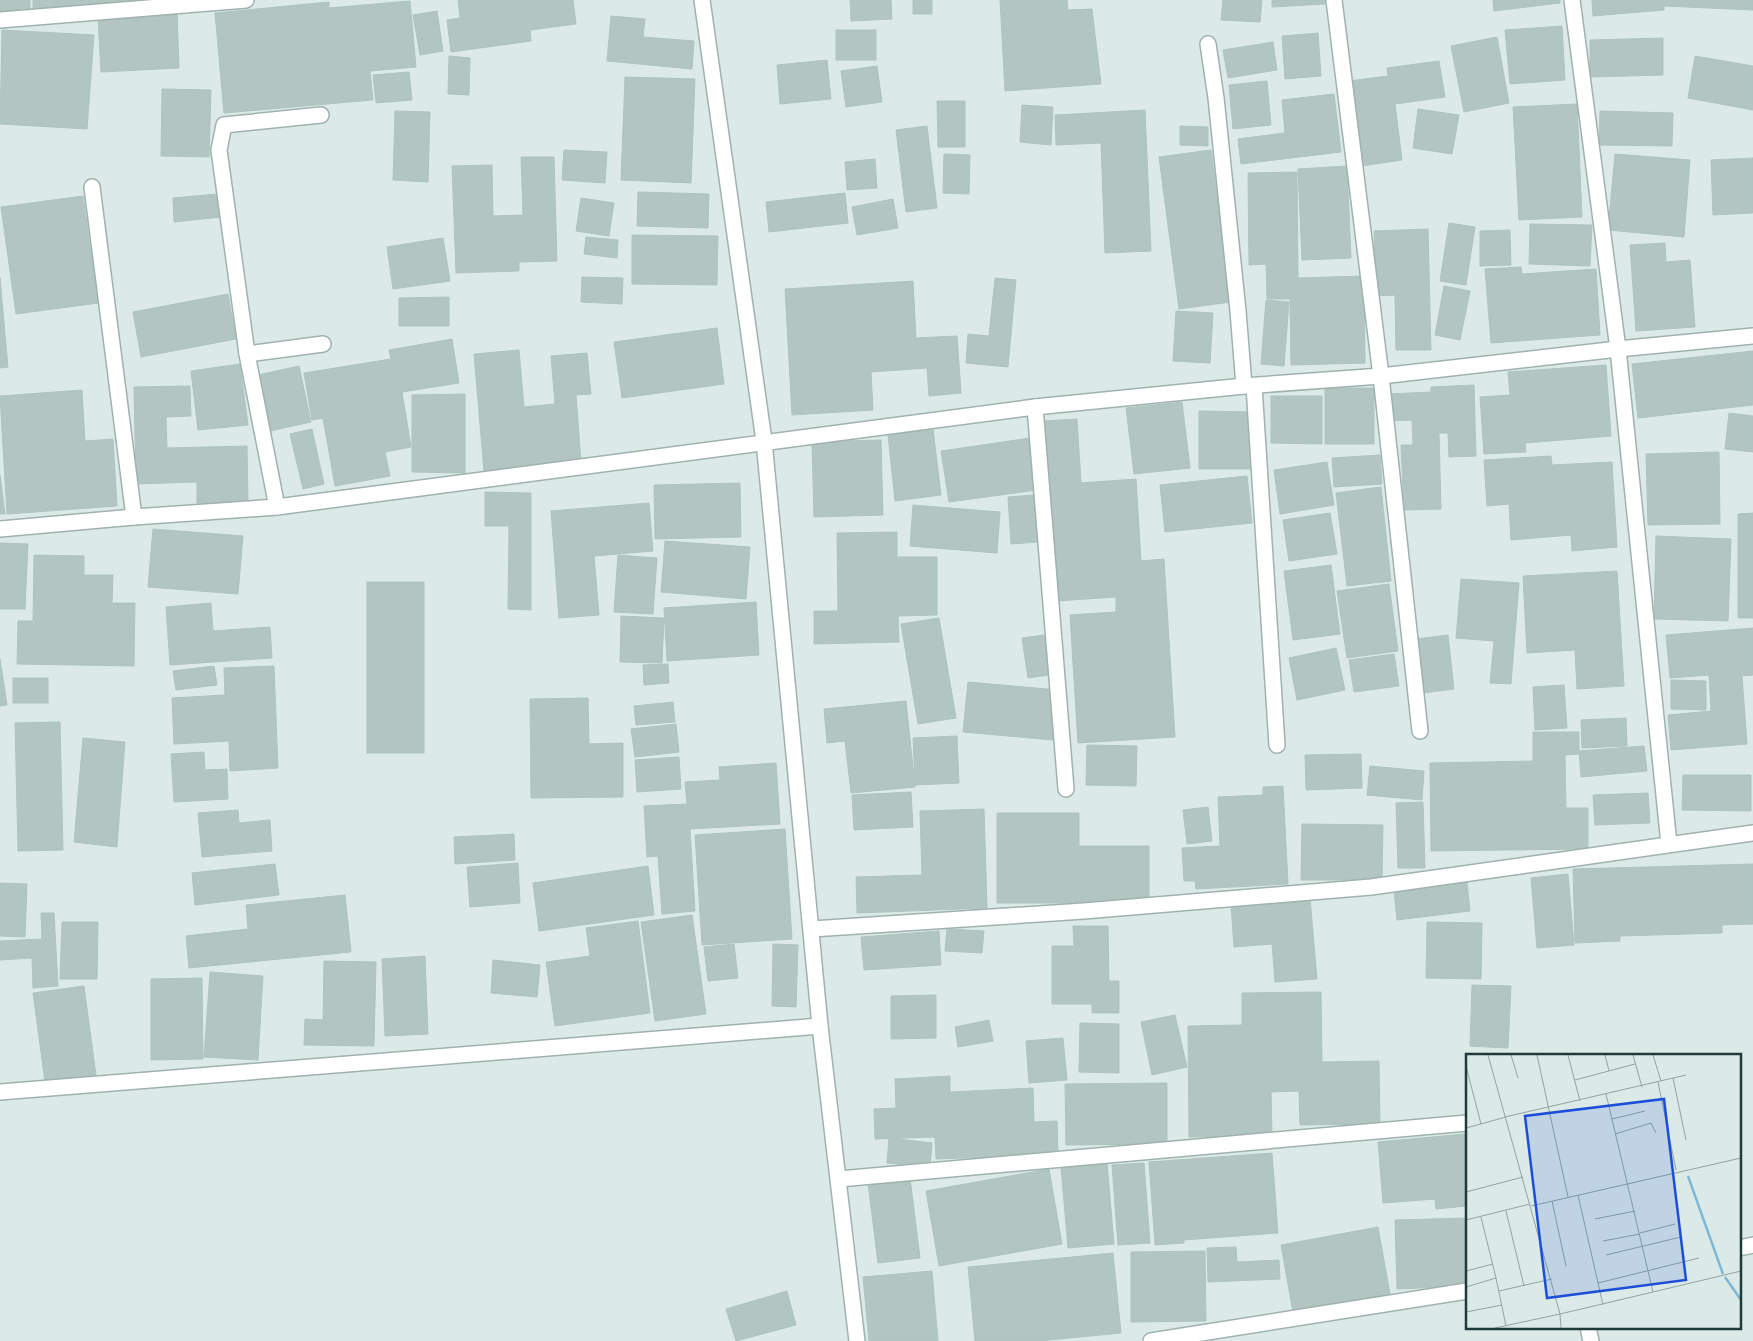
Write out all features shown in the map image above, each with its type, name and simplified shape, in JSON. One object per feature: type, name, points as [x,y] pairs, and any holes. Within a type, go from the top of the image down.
[{"type":"street","points":[[0,20],[246,0]]},
{"type":"street","points":[[702,0],[764,442],[820,1026],[857,1341]]},
{"type":"street","points":[[1334,0],[1381,376],[1420,731]]},
{"type":"street","points":[[1572,0],[1618,349],[1669,844]]},
{"type":"street","points":[[1208,44],[1216,98],[1249,386],[1277,745]]},
{"type":"street","points":[[277,508],[247,354],[219,150],[224,125],[321,115]]},
{"type":"street","points":[[92,188],[134,516]]},
{"type":"street","points":[[0,529],[134,516],[277,508],[1035,407],[1249,386],[1381,376],[1618,349],[1753,336]]},
{"type":"street","points":[[247,354],[322,344]]},
{"type":"street","points":[[1035,407],[1066,789]]},
{"type":"street","points":[[812,929],[1084,912],[1371,888],[1753,833]]},
{"type":"street","points":[[0,1092],[820,1026]]},
{"type":"street","points":[[838,1179],[1466,1123]]},
{"type":"street","points":[[1740,1248],[1753,1245]]},
{"type":"street","points":[[1151,1341],[1466,1291]]},
{"type":"street","points":[[1588,1328],[1590,1341]]},
{"type":"building","points":[[0,0],[30,0],[30,10],[0,12]]},
{"type":"building","points":[[33,0],[185,0],[185,4],[61,6],[61,10],[33,10]]},
{"type":"building","points":[[458,0],[573,0],[576,24],[530,30],[531,41],[451,52],[447,20],[460,18]]},
{"type":"building","points":[[850,0],[891,0],[892,19],[851,21]]},
{"type":"building","points":[[913,0],[932,0],[932,14],[913,14]]},
{"type":"building","points":[[1000,0],[1067,0],[1068,10],[1092,9],[1101,84],[1005,91]]},
{"type":"building","points":[[1223,0],[1262,0],[1260,22],[1221,20]]},
{"type":"building","points":[[1272,0],[1325,0],[1325,4],[1272,7]]},
{"type":"building","points":[[1493,0],[1560,0],[1560,3],[1494,11]]},
{"type":"building","points":[[1592,0],[1664,0],[1664,10],[1593,16]]},
{"type":"building","points":[[1665,0],[1753,0],[1753,10],[1664,6]]},
{"type":"building","points":[[410,1],[416,67],[370,71],[373,100],[224,113],[215,13],[329,2],[329,8]]},
{"type":"building","points":[[437,11],[443,51],[420,55],[413,15]]},
{"type":"building","points":[[177,12],[179,68],[101,72],[98,16]]},
{"type":"building","points":[[611,16],[645,19],[643,37],[694,41],[692,69],[607,61]]},
{"type":"building","points":[[1562,26],[1565,80],[1510,84],[1505,30]]},
{"type":"building","points":[[2,30],[94,35],[87,129],[0,124]]},
{"type":"building","points":[[836,30],[876,30],[876,60],[836,60]]},
{"type":"building","points":[[1318,33],[1321,76],[1285,79],[1282,36]]},
{"type":"building","points":[[1497,37],[1509,103],[1464,112],[1451,46]]},
{"type":"building","points":[[1663,38],[1663,75],[1590,77],[1590,40]]},
{"type":"building","points":[[1273,42],[1277,70],[1228,78],[1223,50]]},
{"type":"building","points":[[449,56],[470,58],[469,95],[448,94]]},
{"type":"building","points":[[1695,56],[1753,66],[1753,110],[1688,98]]},
{"type":"building","points":[[827,60],[831,99],[780,104],[777,65]]},
{"type":"building","points":[[1439,61],[1445,97],[1395,104],[1402,160],[1361,166],[1349,81],[1388,76],[1387,68]]},
{"type":"building","points":[[877,66],[882,102],[846,107],[841,71]]},
{"type":"building","points":[[409,72],[412,100],[376,103],[373,75]]},
{"type":"building","points":[[625,77],[695,79],[691,183],[621,180]]},
{"type":"building","points":[[1267,81],[1271,125],[1233,129],[1229,85]]},
{"type":"building","points":[[162,89],[211,90],[209,157],[161,156]]},
{"type":"building","points":[[1334,94],[1341,152],[1241,164],[1238,139],[1285,133],[1282,100]]},
{"type":"building","points":[[937,101],[965,101],[965,147],[938,147]]},
{"type":"building","points":[[1577,104],[1582,217],[1519,220],[1513,107]]},
{"type":"building","points":[[1022,105],[1053,107],[1051,145],[1020,142]]},
{"type":"building","points":[[1418,109],[1459,115],[1452,154],[1413,148]]},
{"type":"building","points":[[1145,110],[1151,251],[1105,253],[1101,143],[1056,145],[1055,115]]},
{"type":"building","points":[[395,111],[430,112],[428,182],[393,180]]},
{"type":"building","points":[[1600,111],[1673,113],[1672,146],[1599,145]]},
{"type":"building","points":[[927,126],[937,208],[906,212],[896,130]]},
{"type":"building","points":[[1180,126],[1208,127],[1208,146],[1180,145]]},
{"type":"building","points":[[564,150],[607,152],[605,183],[562,180]]},
{"type":"building","points":[[1211,150],[1231,302],[1179,309],[1159,157]]},
{"type":"building","points":[[944,154],[970,155],[969,194],[943,193]]},
{"type":"building","points":[[1615,154],[1690,160],[1684,237],[1608,230]]},
{"type":"building","points":[[521,157],[554,157],[557,261],[519,262],[519,271],[456,273],[452,166],[492,165],[493,216],[523,215]]},
{"type":"building","points":[[1753,158],[1753,213],[1713,215],[1711,160]]},
{"type":"building","points":[[875,159],[877,188],[847,190],[845,162]]},
{"type":"building","points":[[1347,166],[1351,258],[1302,260],[1298,169]]},
{"type":"building","points":[[1297,172],[1298,278],[1364,276],[1365,363],[1291,365],[1290,299],[1267,299],[1266,264],[1249,265],[1248,173]]},
{"type":"building","points":[[638,192],[709,194],[708,228],[637,226]]},
{"type":"building","points":[[845,193],[848,223],[769,232],[766,202]]},
{"type":"building","points":[[218,194],[221,217],[174,222],[173,198]]},
{"type":"building","points":[[83,196],[98,303],[16,314],[1,207]]},
{"type":"building","points":[[581,198],[614,203],[609,236],[576,231]]},
{"type":"building","points":[[893,199],[898,228],[857,235],[852,207]]},
{"type":"building","points":[[1449,223],[1475,227],[1466,285],[1440,281]]},
{"type":"building","points":[[1530,224],[1592,225],[1590,266],[1529,264]]},
{"type":"building","points":[[1428,229],[1431,350],[1396,350],[1395,295],[1376,296],[1374,231]]},
{"type":"building","points":[[1510,230],[1511,265],[1480,266],[1480,231]]},
{"type":"building","points":[[632,235],[718,236],[717,285],[632,284]]},
{"type":"building","points":[[586,237],[618,240],[617,258],[584,254]]},
{"type":"building","points":[[443,238],[450,281],[393,289],[387,247]]},
{"type":"building","points":[[1665,243],[1666,262],[1690,260],[1695,327],[1636,331],[1630,245]]},
{"type":"building","points":[[1521,267],[1522,274],[1596,269],[1600,335],[1491,343],[1485,269]]},
{"type":"building","points":[[582,277],[623,278],[622,304],[581,302]]},
{"type":"building","points":[[0,278],[8,367],[0,368]]},
{"type":"building","points":[[995,278],[1016,280],[1008,367],[966,363],[968,334],[989,336]]},
{"type":"building","points":[[913,281],[916,338],[957,336],[961,393],[929,396],[927,368],[871,372],[873,410],[792,415],[785,289]]},
{"type":"building","points":[[1444,286],[1470,291],[1460,340],[1435,335]]},
{"type":"building","points":[[228,294],[236,339],[141,357],[133,312]]},
{"type":"building","points":[[449,297],[449,326],[399,326],[399,298]]},
{"type":"building","points":[[1266,300],[1289,302],[1284,366],[1261,364]]},
{"type":"building","points":[[1176,311],[1213,313],[1210,363],[1173,361]]},
{"type":"building","points":[[717,328],[724,384],[622,398],[614,342]]},
{"type":"building","points":[[452,339],[459,383],[402,392],[411,447],[385,452],[390,476],[335,486],[323,418],[312,420],[304,373],[391,359],[389,350]]},
{"type":"building","points":[[519,350],[524,407],[555,404],[551,356],[587,353],[591,394],[576,395],[581,462],[484,471],[474,354]]},
{"type":"building","points":[[1753,351],[1753,405],[1638,418],[1632,364]]},
{"type":"building","points":[[240,364],[248,425],[198,430],[191,371]]},
{"type":"building","points":[[1606,365],[1611,436],[1525,443],[1526,452],[1484,454],[1480,397],[1510,395],[1508,372]]},
{"type":"building","points":[[299,366],[311,422],[270,431],[258,375]]},
{"type":"building","points":[[1474,385],[1476,456],[1449,457],[1448,433],[1439,433],[1441,509],[1404,510],[1401,445],[1413,445],[1412,420],[1388,421],[1387,394],[1431,392],[1431,387]]},
{"type":"building","points":[[190,386],[191,416],[166,417],[167,448],[247,446],[248,502],[197,503],[197,482],[136,484],[134,387]]},
{"type":"building","points":[[1325,388],[1374,388],[1374,444],[1325,444]]},
{"type":"building","points":[[82,390],[85,441],[113,439],[117,506],[7,514],[0,396]]},
{"type":"building","points":[[465,394],[465,473],[412,472],[412,395]]},
{"type":"building","points":[[1271,396],[1322,396],[1322,444],[1271,443]]},
{"type":"building","points":[[1182,402],[1190,468],[1134,474],[1126,408]]},
{"type":"building","points":[[1199,411],[1252,412],[1252,469],[1199,469]]},
{"type":"building","points":[[1729,413],[1753,416],[1753,452],[1725,449]]},
{"type":"building","points":[[1077,419],[1081,483],[1136,479],[1141,561],[1164,559],[1175,737],[1078,743],[1070,615],[1116,612],[1116,597],[1056,601],[1044,421]]},
{"type":"building","points":[[312,429],[324,484],[303,489],[290,434]]},
{"type":"building","points":[[933,429],[941,495],[895,501],[888,435]]},
{"type":"building","points":[[1030,438],[1037,490],[949,502],[941,451]]},
{"type":"building","points":[[881,440],[883,515],[814,517],[812,442]]},
{"type":"building","points":[[1719,452],[1720,524],[1648,525],[1646,454]]},
{"type":"building","points":[[1380,455],[1382,484],[1334,487],[1332,458]]},
{"type":"building","points":[[1551,456],[1552,465],[1612,462],[1617,547],[1572,551],[1571,535],[1511,540],[1509,504],[1487,506],[1484,460]]},
{"type":"building","points":[[1327,462],[1334,505],[1280,514],[1274,470]]},
{"type":"building","points":[[0,475],[5,514],[0,514]]},
{"type":"building","points":[[1247,476],[1252,523],[1165,532],[1160,485]]},
{"type":"building","points":[[740,483],[741,537],[655,539],[654,485]]},
{"type":"building","points":[[1381,487],[1391,581],[1347,586],[1336,493]]},
{"type":"building","points":[[485,492],[531,493],[531,610],[508,609],[509,526],[485,526]]},
{"type":"building","points":[[1034,495],[1038,542],[1011,544],[1008,497]]},
{"type":"building","points":[[649,503],[653,551],[594,556],[599,615],[559,618],[551,511]]},
{"type":"building","points":[[913,505],[1000,512],[997,553],[910,546]]},
{"type":"building","points":[[1330,513],[1337,554],[1289,561],[1283,520]]},
{"type":"building","points":[[1753,513],[1753,618],[1738,618],[1738,514]]},
{"type":"building","points":[[153,529],[243,536],[238,594],[148,587]]},
{"type":"building","points":[[897,532],[897,557],[937,557],[937,615],[898,616],[899,642],[814,644],[814,611],[838,611],[837,533]]},
{"type":"building","points":[[1656,536],[1731,539],[1728,621],[1654,619]]},
{"type":"building","points":[[665,541],[750,547],[746,599],[661,592]]},
{"type":"building","points":[[0,543],[28,544],[25,609],[0,609]]},
{"type":"building","points":[[34,555],[84,556],[84,575],[113,575],[112,603],[135,603],[134,666],[17,664],[18,621],[33,621]]},
{"type":"building","points":[[618,555],[657,558],[653,614],[614,612]]},
{"type":"building","points":[[1331,565],[1340,634],[1293,640],[1284,571]]},
{"type":"building","points":[[1617,571],[1624,686],[1577,689],[1575,650],[1527,653],[1523,576]]},
{"type":"building","points":[[1461,579],[1519,583],[1511,684],[1490,683],[1494,641],[1456,638]]},
{"type":"building","points":[[367,582],[424,582],[424,753],[367,753]]},
{"type":"building","points":[[1389,584],[1398,651],[1347,658],[1337,591]]},
{"type":"building","points":[[756,602],[759,655],[667,661],[664,608]]},
{"type":"building","points":[[211,603],[213,631],[270,627],[272,658],[170,665],[166,607]]},
{"type":"building","points":[[621,616],[664,618],[662,663],[620,662]]},
{"type":"building","points":[[939,618],[956,718],[918,724],[901,624]]},
{"type":"building","points":[[1753,628],[1753,675],[1742,676],[1747,744],[1671,750],[1668,715],[1711,711],[1709,675],[1670,678],[1666,635]]},
{"type":"building","points":[[1044,635],[1049,675],[1028,678],[1022,638]]},
{"type":"building","points":[[1448,635],[1454,689],[1423,693],[1416,639]]},
{"type":"building","points":[[1336,648],[1345,690],[1297,700],[1289,658]]},
{"type":"building","points":[[1394,654],[1399,686],[1354,692],[1349,660]]},
{"type":"building","points":[[0,659],[7,705],[0,706]]},
{"type":"building","points":[[668,664],[669,683],[644,685],[643,665]]},
{"type":"building","points":[[214,666],[217,685],[176,690],[173,671]]},
{"type":"building","points":[[274,666],[278,768],[230,771],[229,741],[174,744],[172,698],[225,695],[224,668]]},
{"type":"building","points":[[13,678],[48,678],[48,703],[13,703]]},
{"type":"building","points":[[1671,680],[1706,681],[1706,710],[1671,709]]},
{"type":"building","points":[[968,682],[1058,690],[1053,740],[963,732]]},
{"type":"building","points":[[1564,685],[1567,728],[1535,730],[1533,687]]},
{"type":"building","points":[[588,698],[589,744],[623,743],[623,797],[531,798],[530,699]]},
{"type":"building","points":[[906,701],[915,787],[851,793],[845,741],[827,743],[824,709]]},
{"type":"building","points":[[673,702],[675,722],[636,725],[634,706]]},
{"type":"building","points":[[1626,718],[1627,746],[1582,748],[1581,720]]},
{"type":"building","points":[[60,722],[63,850],[18,851],[15,723]]},
{"type":"building","points":[[676,724],[679,752],[635,757],[631,729]]},
{"type":"building","points":[[1533,732],[1579,732],[1579,754],[1565,755],[1566,808],[1588,808],[1588,849],[1431,851],[1430,763],[1533,761]]},
{"type":"building","points":[[957,736],[959,783],[915,785],[913,738]]},
{"type":"building","points":[[83,738],[125,742],[117,847],[74,842]]},
{"type":"building","points":[[1087,745],[1137,746],[1136,786],[1086,785]]},
{"type":"building","points":[[1644,746],[1647,771],[1581,777],[1579,751]]},
{"type":"building","points":[[204,752],[205,770],[227,769],[228,799],[174,802],[171,754]]},
{"type":"building","points":[[1361,754],[1362,788],[1306,790],[1305,755]]},
{"type":"building","points":[[679,757],[681,789],[637,792],[635,760]]},
{"type":"building","points":[[776,763],[780,824],[690,829],[695,911],[662,914],[658,856],[647,857],[644,806],[687,804],[685,782],[720,780],[719,767]]},
{"type":"building","points":[[1370,766],[1424,771],[1422,800],[1367,795]]},
{"type":"building","points":[[1683,775],[1751,775],[1751,811],[1682,810]]},
{"type":"building","points":[[1283,786],[1288,884],[1196,889],[1195,881],[1184,881],[1182,848],[1220,846],[1218,797],[1263,795],[1263,787]]},
{"type":"building","points":[[911,792],[913,827],[854,830],[852,795]]},
{"type":"building","points":[[1648,793],[1650,823],[1595,825],[1593,795]]},
{"type":"building","points":[[1423,802],[1425,868],[1398,868],[1396,803]]},
{"type":"building","points":[[1208,807],[1212,841],[1187,844],[1183,810]]},
{"type":"building","points":[[984,809],[987,908],[857,913],[856,877],[922,875],[920,811]]},
{"type":"building","points":[[238,810],[239,823],[270,820],[272,851],[202,857],[198,813]]},
{"type":"building","points":[[997,813],[1079,813],[1079,846],[1149,846],[1149,903],[997,903]]},
{"type":"building","points":[[1302,824],[1383,825],[1382,880],[1301,880]]},
{"type":"building","points":[[785,829],[792,939],[702,945],[695,835]]},
{"type":"building","points":[[514,834],[515,860],[455,864],[454,837]]},
{"type":"building","points":[[518,863],[520,903],[470,907],[467,867]]},
{"type":"building","points":[[275,864],[279,895],[195,905],[192,873]]},
{"type":"building","points":[[1753,864],[1753,924],[1722,925],[1722,933],[1620,936],[1620,941],[1575,943],[1573,869]]},
{"type":"building","points":[[648,866],[654,915],[539,931],[533,883]]},
{"type":"building","points":[[1568,874],[1574,945],[1537,948],[1531,878]]},
{"type":"building","points":[[1467,882],[1470,911],[1397,920],[1394,891]]},
{"type":"building","points":[[0,883],[27,884],[25,937],[0,936]]},
{"type":"building","points":[[345,895],[351,952],[189,968],[186,936],[248,929],[246,905]]},
{"type":"building","points":[[1310,898],[1317,979],[1275,982],[1272,944],[1234,947],[1231,905]]},
{"type":"building","points":[[41,913],[54,913],[58,986],[33,988],[32,958],[0,960],[0,941],[42,939]]},
{"type":"building","points":[[692,915],[706,1014],[655,1021],[641,922]]},
{"type":"building","points":[[638,921],[650,1013],[555,1026],[546,962],[590,956],[586,928]]},
{"type":"building","points":[[62,922],[98,922],[97,979],[60,979]]},
{"type":"building","points":[[1427,922],[1482,923],[1481,979],[1426,978]]},
{"type":"building","points":[[1073,926],[1108,926],[1109,981],[1119,981],[1119,1013],[1092,1013],[1092,1004],[1052,1004],[1052,946],[1074,946]]},
{"type":"building","points":[[947,929],[984,931],[982,953],[945,951]]},
{"type":"building","points":[[939,931],[941,965],[864,970],[861,937]]},
{"type":"building","points":[[734,944],[738,978],[708,981],[704,947]]},
{"type":"building","points":[[773,944],[798,945],[796,1007],[772,1006]]},
{"type":"building","points":[[425,956],[428,1034],[385,1036],[382,959]]},
{"type":"building","points":[[493,960],[540,965],[537,997],[491,993]]},
{"type":"building","points":[[324,961],[376,962],[374,1046],[304,1045],[305,1019],[323,1020]]},
{"type":"building","points":[[210,972],[263,976],[258,1060],[204,1057]]},
{"type":"building","points":[[202,978],[203,1059],[151,1060],[151,979]]},
{"type":"building","points":[[1472,985],[1511,986],[1508,1048],[1470,1046]]},
{"type":"building","points":[[84,986],[96,1075],[45,1082],[33,993]]},
{"type":"building","points":[[1321,992],[1322,1062],[1379,1061],[1380,1124],[1300,1125],[1299,1091],[1271,1092],[1272,1136],[1189,1137],[1188,1026],[1242,1025],[1242,993]]},
{"type":"building","points":[[936,995],[936,1038],[891,1039],[891,996]]},
{"type":"building","points":[[1175,1015],[1187,1067],[1152,1075],[1141,1022]]},
{"type":"building","points":[[989,1020],[993,1041],[958,1047],[955,1027]]},
{"type":"building","points":[[1080,1023],[1119,1024],[1119,1073],[1079,1072]]},
{"type":"building","points":[[1063,1038],[1067,1080],[1029,1083],[1026,1041]]},
{"type":"building","points":[[950,1076],[950,1092],[1033,1088],[1034,1122],[1057,1121],[1058,1155],[936,1159],[935,1137],[875,1139],[874,1109],[896,1108],[895,1079]]},
{"type":"building","points":[[1167,1083],[1167,1144],[1066,1145],[1065,1084]]},
{"type":"building","points":[[1465,1134],[1466,1206],[1436,1209],[1435,1199],[1383,1203],[1378,1142]]},
{"type":"building","points":[[889,1138],[932,1143],[930,1167],[887,1163]]},
{"type":"building","points":[[1272,1153],[1278,1233],[1184,1240],[1184,1243],[1155,1245],[1149,1162]]},
{"type":"building","points":[[1107,1163],[1114,1244],[1068,1248],[1061,1167]]},
{"type":"building","points":[[1144,1163],[1150,1243],[1118,1245],[1112,1165]]},
{"type":"building","points":[[1049,1169],[1062,1244],[939,1266],[926,1191]]},
{"type":"building","points":[[910,1178],[920,1258],[878,1263],[868,1183]]},
{"type":"building","points":[[1466,1218],[1466,1286],[1397,1289],[1395,1220]]},
{"type":"building","points":[[1378,1227],[1390,1294],[1293,1312],[1281,1245]]},
{"type":"building","points":[[1236,1247],[1237,1262],[1279,1260],[1280,1279],[1208,1282],[1207,1248]]},
{"type":"building","points":[[1205,1251],[1206,1321],[1131,1322],[1131,1252]]},
{"type":"building","points":[[1113,1253],[1121,1333],[1039,1341],[975,1341],[968,1267]]},
{"type":"building","points":[[932,1271],[938,1341],[869,1341],[863,1277]]},
{"type":"building","points":[[787,1291],[796,1325],[736,1341],[726,1309]]}]
